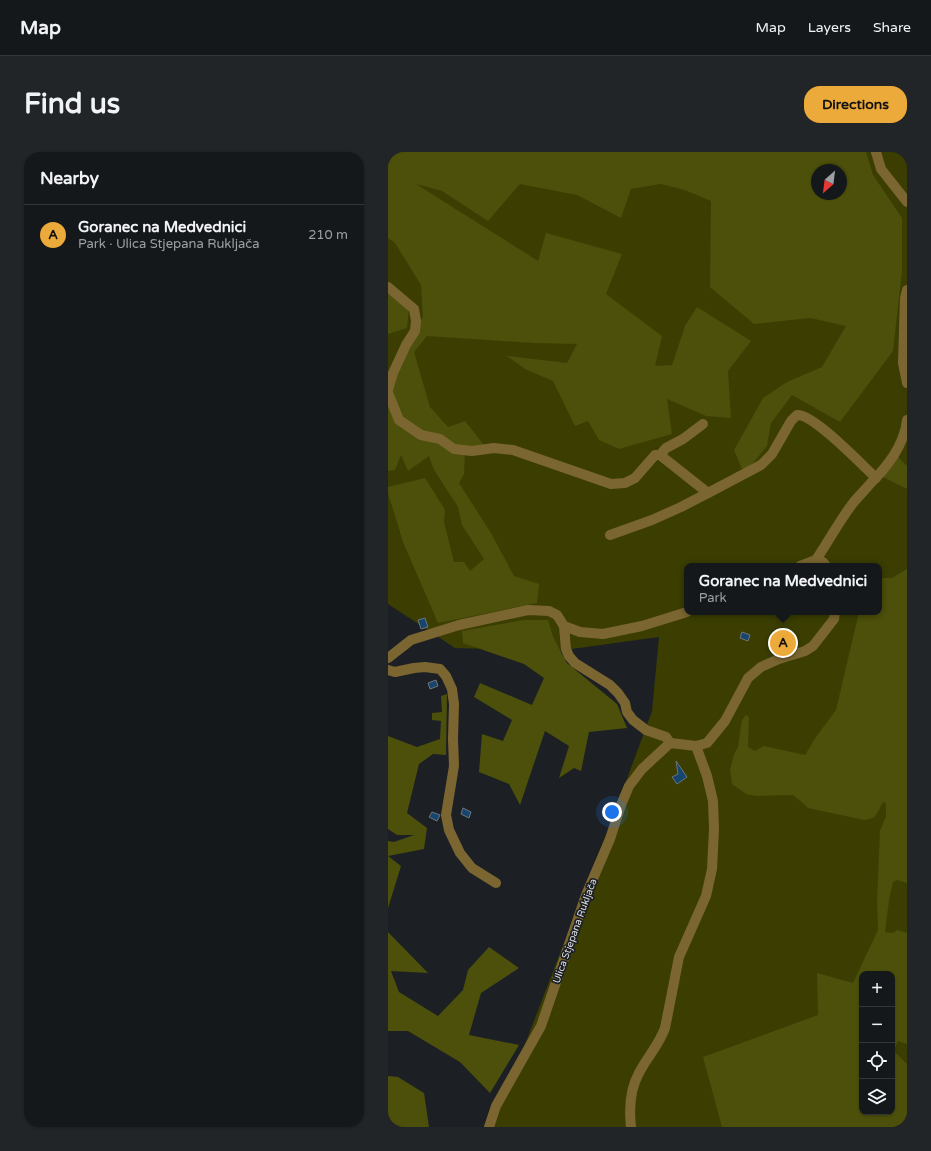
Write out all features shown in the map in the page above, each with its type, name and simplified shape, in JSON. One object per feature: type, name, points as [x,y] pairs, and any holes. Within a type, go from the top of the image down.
[{"type":"street","points":[[876,152],[881,169],[907,202]]},
{"type":"street","points":[[388,287],[414,309],[416,321],[415,330],[393,373],[388,390]]},
{"type":"street","points":[[907,290],[905,298],[903,363],[907,383]]},
{"type":"street","points":[[388,393],[399,420],[421,436],[440,439],[454,449],[472,451],[494,448],[513,450],[611,484],[625,483],[635,478],[655,454],[660,455],[708,493]]},
{"type":"street","points":[[610,535],[652,520],[681,507],[761,466],[772,454],[791,421],[797,415],[802,414],[821,427],[876,478]]},
{"type":"street","points":[[808,563],[816,560],[853,503],[893,457],[902,439],[907,420]]},
{"type":"street","points":[[660,455],[666,448],[704,424]]},
{"type":"street","points":[[816,560],[824,563]]},
{"type":"street","points":[[388,658],[411,640],[458,625],[528,610],[549,611],[557,615],[564,626],[566,649],[569,656],[575,663],[610,685],[618,693],[627,712],[633,720],[646,730],[666,737],[670,743],[696,746],[707,742],[725,721],[748,678],[761,667],[805,651],[813,646],[834,619],[835,615]]},
{"type":"street","points":[[564,626],[580,632],[603,634],[642,626],[684,613]]},
{"type":"street","points":[[388,670],[395,672],[425,667],[440,669],[446,676],[452,690],[454,704],[454,766],[446,815],[449,830],[460,853],[472,868],[496,883]]},
{"type":"street","name":"Ulica Stjepana Rukljača","points":[[489,1127],[496,1106],[541,1026],[586,895],[610,839],[629,786],[642,769],[670,743]]},
{"type":"street","points":[[631,1127],[629,1116],[631,1094],[634,1084],[639,1073],[662,1038],[679,957],[706,896],[712,870],[714,829],[713,801],[707,776],[696,746]]},
{"type":"shaded area","points":[[388,152],[907,152],[907,1127],[493,1127],[617,806],[652,711],[659,637],[557,651],[455,648],[388,604]]},
{"type":"shaded area","points":[[388,152],[866,152],[873,175],[902,218],[902,271],[893,351],[840,422],[792,395],[771,423],[767,446],[744,474],[734,450],[763,398],[787,382],[822,367],[846,326],[810,318],[754,324],[710,287],[711,201],[685,190],[661,184],[631,189],[621,218],[577,195],[520,184],[488,221],[442,191],[416,184],[538,261],[546,233],[622,254],[606,294],[662,336],[655,366],[672,365],[685,326],[697,307],[751,341],[728,371],[731,418],[706,416],[667,399],[672,434],[619,449],[599,440],[588,421],[575,426],[553,381],[525,369],[507,356],[567,363],[577,344],[535,343],[427,336],[414,352],[430,407],[448,427],[465,421],[484,445],[465,451],[464,474],[459,483],[491,533],[514,576],[539,584],[537,603],[438,623],[403,542],[388,493],[388,487],[425,478],[445,510],[444,522],[454,562],[464,562],[470,571],[484,559],[462,525],[458,507],[434,470],[429,456],[408,471],[401,455],[395,470],[388,471],[388,379],[403,344],[423,317],[421,285],[395,243],[388,238]]},
{"type":"shaded area","points":[[388,293],[409,308],[407,328],[388,334]]},
{"type":"shaded area","points":[[896,455],[907,466],[907,489],[881,476]]},
{"type":"shaded area","points":[[907,569],[907,883],[897,880],[893,882],[885,932],[893,933],[897,930],[907,933],[907,1044],[898,1041],[895,1048],[895,971],[859,971],[859,1115],[895,1115],[895,1052],[907,1064],[907,1127],[722,1127],[703,1057],[818,1015],[817,973],[853,983],[878,930],[877,901],[880,831],[886,816],[886,803],[883,802],[875,817],[864,820],[808,808],[793,795],[757,796],[746,794],[732,784],[730,770],[734,754],[738,747],[742,720],[746,715],[749,717],[748,747],[755,751],[764,746],[805,755],[836,710],[858,615],[882,615],[882,578],[892,578]]},
{"type":"shaded area","points":[[524,620],[548,620],[553,637],[567,663],[617,704],[627,728],[589,732],[581,771],[574,768],[559,778],[569,746],[545,731],[520,805],[509,784],[479,772],[482,734],[503,741],[512,720],[474,697],[480,683],[532,705],[544,678],[524,664],[463,643],[462,631]]},
{"type":"shaded area","points":[[447,694],[446,755],[433,754],[419,764],[407,813],[427,828],[424,849],[388,856],[388,841],[394,842],[414,835],[397,835],[388,829],[388,736],[417,747],[440,739],[441,721],[432,720],[432,713],[442,712],[441,696]]},
{"type":"shaded area","points":[[388,856],[401,866],[388,908]]},
{"type":"shaded area","points":[[388,932],[428,973],[391,971],[399,992],[438,1016],[463,990],[468,970],[489,947],[519,968],[481,993],[469,1035],[519,1045],[490,1093],[460,1062],[408,1031],[388,1031]]},
{"type":"shaded area","points":[[388,1076],[398,1077],[424,1093],[429,1127],[388,1127]]},
{"type":"building","points":[[425,618],[428,627],[421,629],[418,620]]},
{"type":"building","points":[[742,632],[750,635],[748,641],[740,638]]},
{"type":"building","points":[[436,680],[438,686],[430,689],[428,683]]},
{"type":"building","points":[[676,761],[687,777],[677,784],[672,777],[678,774]]},
{"type":"building","points":[[463,808],[471,812],[469,818],[461,814]]},
{"type":"building","points":[[432,812],[440,815],[437,821],[429,817]]},
{"type":"place","name":"Goranec na Medvednici","points":[[783,643]]}]
